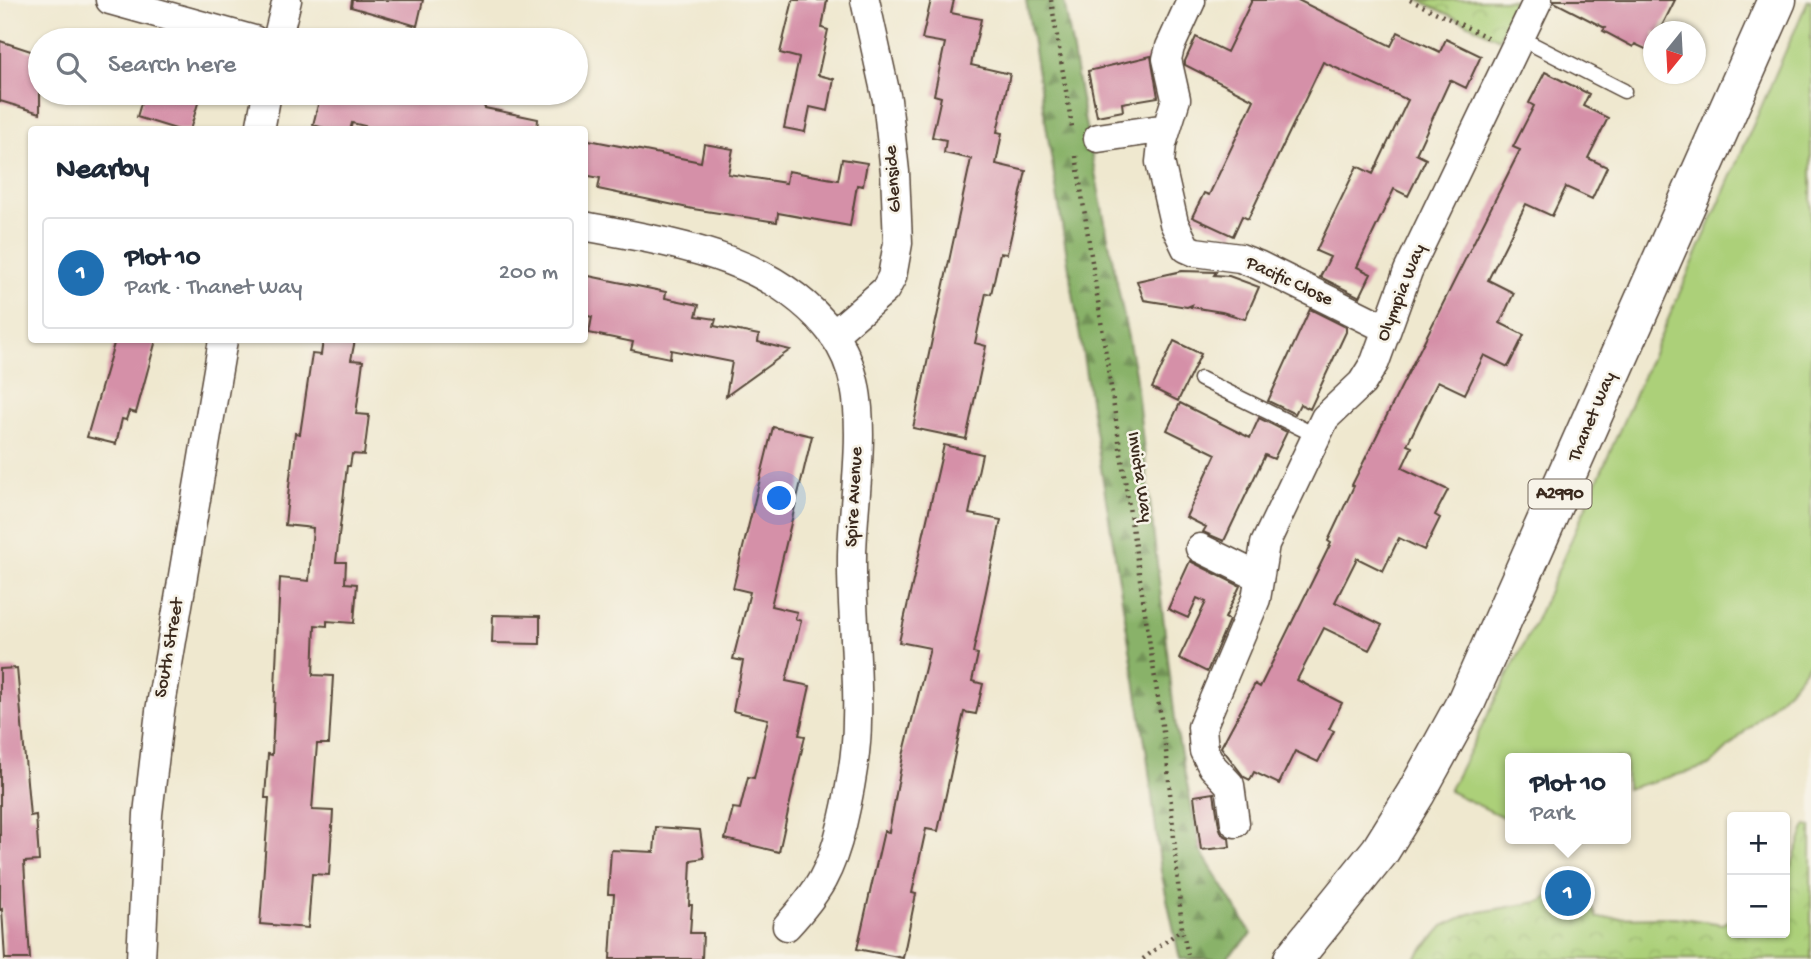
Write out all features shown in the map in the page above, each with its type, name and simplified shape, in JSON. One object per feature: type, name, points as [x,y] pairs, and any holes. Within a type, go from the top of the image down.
[{"type":"main road","name":"Thanet Way","points":[[1293,959],[1380,851],[1416,793],[1466,702],[1777,0]]},
{"type":"street","points":[[110,0],[211,28]]},
{"type":"street","points":[[281,28],[288,0]]},
{"type":"street","name":"Glenside","points":[[833,335],[884,290],[892,277],[898,243],[895,172],[887,100],[865,0]]},
{"type":"street","name":"Olympia Way","points":[[1236,823],[1230,785],[1212,766],[1204,751],[1202,727],[1256,599],[1265,544],[1325,418],[1348,399],[1369,374],[1408,271],[1538,0]]},
{"type":"street","name":"Pacific Close","points":[[1191,1],[1168,53],[1176,99],[1160,162],[1174,223],[1185,248],[1240,258],[1258,265],[1387,328]]},
{"type":"street","points":[[261,126],[265,105]]},
{"type":"street","points":[[1081,137],[1167,128]]},
{"type":"street","name":"Spire Avenue","points":[[588,227],[683,246],[736,262],[766,277],[817,314],[833,335],[850,368],[858,405],[852,557],[858,722],[842,824],[831,864],[814,896],[787,926]]},
{"type":"street","name":"South Street","points":[[141,959],[148,814],[160,712],[222,343]]},
{"type":"street","points":[[1200,548],[1259,577]]},
{"type":"lane","points":[[1517,44],[1624,91]]},
{"type":"lane","points":[[1200,379],[1317,436]]},
{"type":"path","name":"Invicta Way","points":[[1051,0],[1081,137],[1167,758],[1182,929],[1189,959]]},
{"type":"path","points":[[1410,0],[1517,44]]},
{"type":"path","points":[[1143,959],[1182,929]]},
{"type":"green space","points":[[1026,0],[1064,0],[1085,122],[1135,373],[1176,728],[1200,850],[1252,934],[1225,959],[1180,959],[1161,871],[1147,755]]},
{"type":"green space","points":[[1419,0],[1515,0],[1499,39]]},
{"type":"green space","points":[[1808,0],[1811,0],[1811,661],[1793,685],[1709,766],[1631,788],[1631,753],[1505,753],[1505,818],[1449,791],[1537,618]]},
{"type":"green space","points":[[1806,825],[1811,827],[1811,959],[1414,959],[1443,926],[1469,914],[1543,901],[1567,876],[1583,885],[1597,918],[1675,917],[1723,924],[1727,921],[1727,938],[1790,938],[1790,869]]},
{"type":"building","points":[[352,0],[423,0],[417,26],[351,7]]},
{"type":"building","points":[[793,0],[827,0],[822,28],[828,30],[818,75],[834,79],[828,111],[810,107],[805,132],[784,128],[799,58],[780,53]]},
{"type":"building","points":[[931,0],[954,0],[951,13],[981,19],[971,65],[1010,74],[997,132],[1002,133],[996,164],[1026,171],[1007,254],[1000,253],[991,294],[986,293],[975,343],[986,346],[966,439],[913,428],[971,159],[944,153],[946,140],[932,137],[941,97],[934,95],[945,43],[922,39]]},
{"type":"building","points":[[1252,0],[1298,0],[1391,46],[1398,32],[1440,52],[1446,39],[1481,56],[1466,88],[1450,80],[1416,154],[1426,159],[1408,196],[1394,189],[1357,267],[1371,274],[1360,297],[1320,277],[1330,257],[1316,251],[1357,166],[1373,174],[1408,100],[1323,62],[1248,219],[1242,216],[1233,236],[1192,217],[1204,193],[1209,195],[1254,100],[1185,65],[1185,61],[1196,37],[1227,52]]},
{"type":"building","points":[[1675,0],[1664,21],[1643,21],[1643,48],[1635,44],[1633,47],[1603,31],[1605,28],[1554,2]]},
{"type":"building","points":[[0,41],[28,50],[28,105],[40,105],[40,113],[0,101]]},
{"type":"building","points":[[1151,56],[1158,97],[1122,103],[1123,111],[1097,116],[1088,71]]},
{"type":"building","points":[[1545,72],[1589,94],[1583,106],[1608,118],[1588,158],[1607,167],[1592,199],[1566,187],[1552,216],[1526,204],[1488,280],[1514,293],[1500,323],[1524,335],[1508,367],[1484,355],[1465,394],[1438,381],[1407,445],[1412,447],[1402,468],[1448,490],[1435,515],[1440,518],[1424,550],[1399,538],[1383,571],[1357,558],[1335,602],[1382,625],[1369,650],[1324,628],[1297,680],[1342,703],[1329,729],[1334,731],[1318,762],[1295,751],[1279,784],[1254,772],[1250,780],[1244,777],[1221,747],[1255,684],[1260,687],[1331,543],[1328,541],[1354,486],[1352,485],[1520,150],[1513,147],[1534,106],[1529,103]]},
{"type":"building","points":[[140,105],[197,105],[191,126],[166,126],[137,117]]},
{"type":"building","points":[[318,105],[483,105],[485,108],[538,119],[537,126],[364,126],[352,123],[351,126],[313,125]]},
{"type":"building","points":[[588,140],[701,162],[704,144],[733,149],[728,174],[786,183],[788,171],[838,180],[842,159],[867,163],[863,186],[857,185],[850,226],[778,213],[777,222],[693,209],[598,189],[600,178],[588,176]]},
{"type":"building","points":[[1182,271],[1216,272],[1214,275],[1229,276],[1259,287],[1245,319],[1191,307],[1192,305],[1187,307],[1144,300],[1137,281]]},
{"type":"building","points":[[588,276],[666,292],[665,298],[699,305],[696,316],[716,319],[714,326],[759,335],[758,342],[790,350],[726,396],[732,362],[671,350],[670,358],[631,350],[633,342],[589,333],[592,317],[588,316]]},
{"type":"building","points":[[1310,309],[1346,327],[1346,332],[1310,409],[1300,404],[1295,414],[1268,401]]},
{"type":"building","points":[[1174,341],[1201,354],[1178,401],[1152,388]]},
{"type":"building","points":[[114,343],[155,343],[136,413],[129,411],[126,420],[122,419],[116,444],[87,437]]},
{"type":"building","points":[[323,343],[354,343],[351,360],[363,361],[356,414],[369,415],[364,455],[352,454],[350,466],[347,466],[336,562],[346,562],[345,583],[357,584],[354,623],[327,621],[327,626],[315,625],[313,675],[333,676],[329,744],[317,744],[312,810],[333,811],[329,875],[312,874],[308,928],[260,924],[269,798],[265,798],[268,754],[272,755],[280,578],[309,581],[313,528],[285,525],[292,459],[295,433],[300,434],[312,354],[321,355]]},
{"type":"building","points":[[1180,403],[1250,438],[1259,418],[1287,432],[1274,459],[1265,455],[1224,541],[1203,532],[1206,527],[1186,517],[1216,454],[1167,430]]},
{"type":"building","points":[[773,427],[812,436],[771,606],[797,612],[795,619],[801,621],[786,681],[810,686],[799,735],[805,736],[779,852],[725,839],[733,808],[740,809],[748,777],[754,778],[768,719],[733,711],[743,661],[733,659],[750,592],[733,588]]},
{"type":"building","points":[[944,445],[982,454],[969,514],[1001,520],[973,653],[978,654],[972,681],[983,684],[976,714],[964,712],[938,831],[926,829],[912,893],[916,894],[903,958],[857,949],[884,831],[889,832],[903,756],[930,648],[899,642]]},
{"type":"building","points":[[1190,561],[1240,586],[1225,618],[1229,620],[1207,672],[1179,658],[1206,602],[1197,598],[1188,618],[1168,609]]},
{"type":"building","points":[[493,615],[540,616],[540,644],[492,643]]},
{"type":"building","points":[[17,668],[30,816],[36,815],[39,861],[24,862],[30,959],[5,959],[2,909],[0,910],[0,669]]},
{"type":"building","points":[[1214,793],[1219,826],[1222,834],[1229,838],[1230,847],[1201,850],[1194,796]]},
{"type":"building","points":[[656,827],[700,830],[704,858],[691,860],[689,905],[692,905],[690,933],[703,933],[702,959],[610,959],[614,894],[608,894],[611,850],[654,852]]},
{"type":"place","name":"Plot 10","points":[[1568,893]]}]
